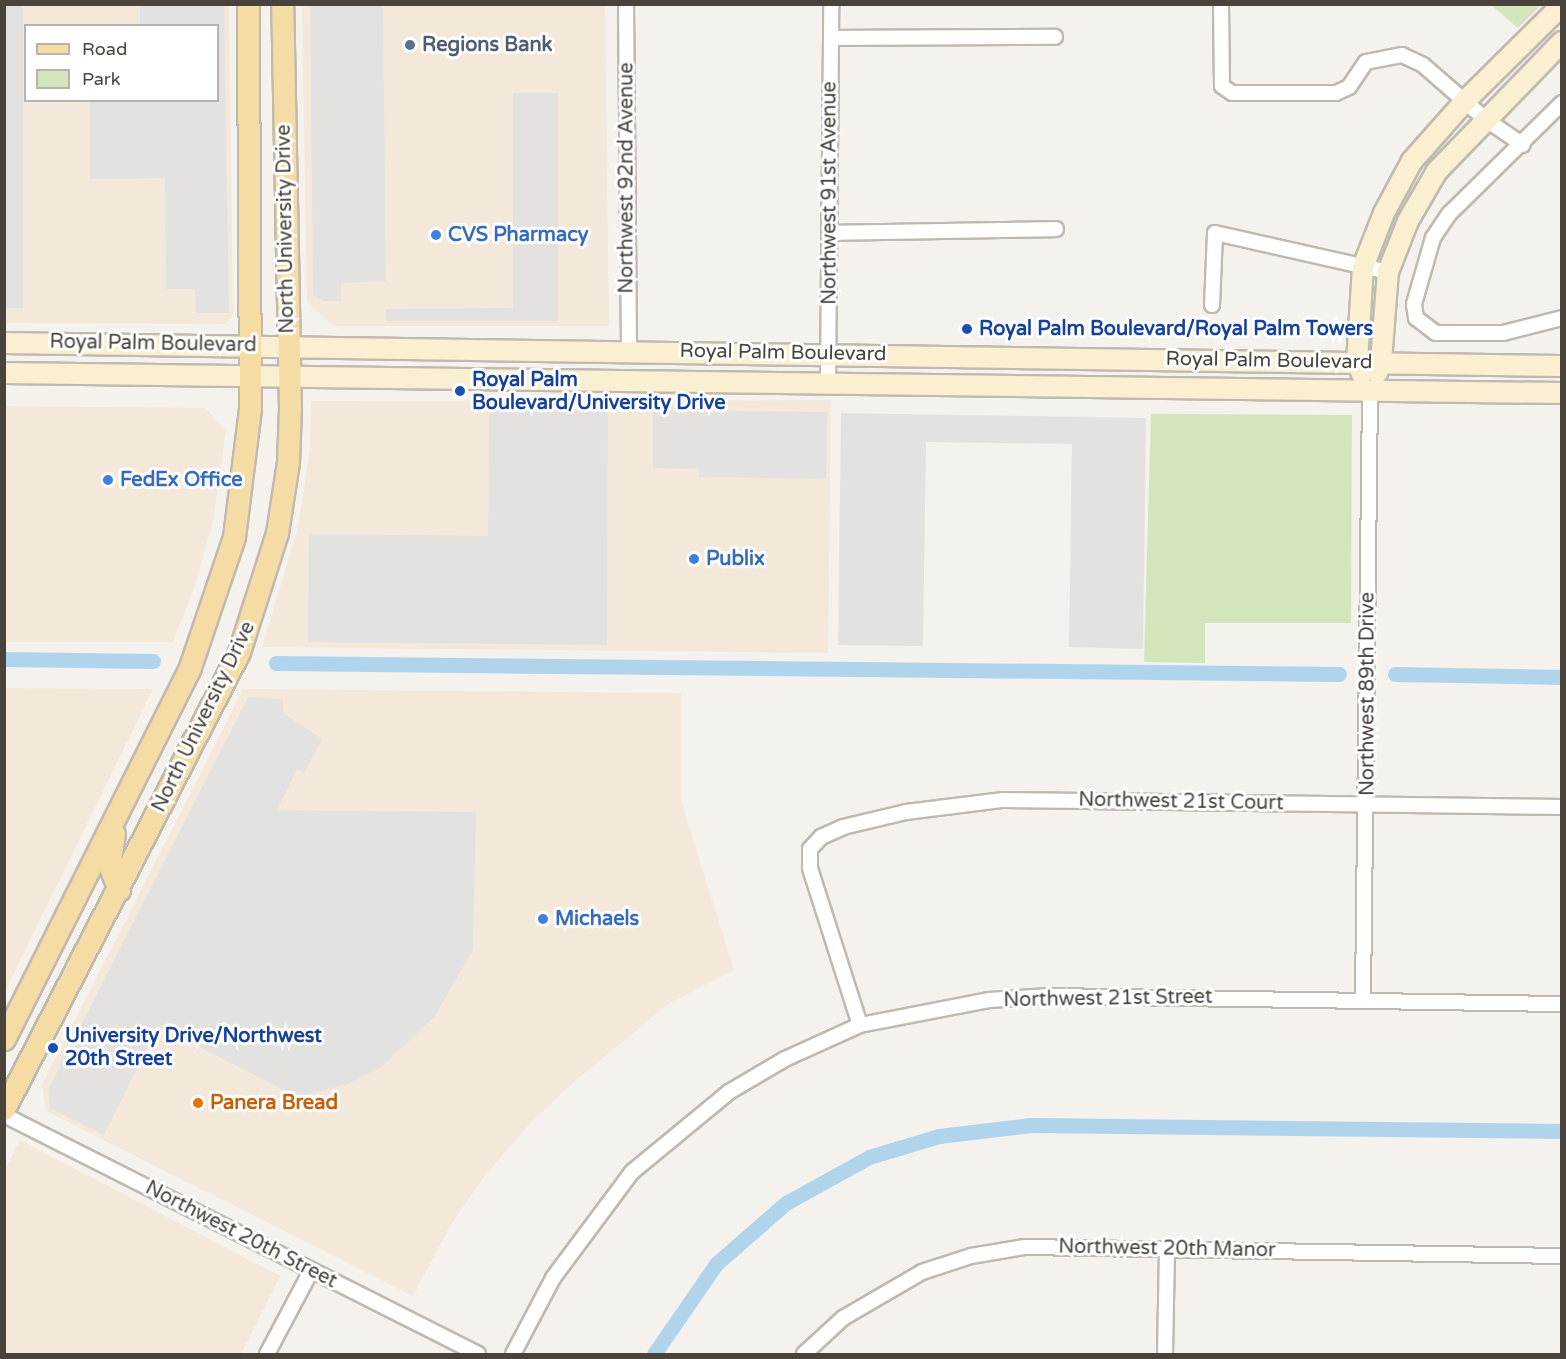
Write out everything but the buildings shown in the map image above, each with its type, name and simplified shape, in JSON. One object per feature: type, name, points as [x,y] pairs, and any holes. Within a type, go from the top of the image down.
[{"type":"main road","name":"North University Drive","points":[[4,1039],[190,667],[223,575],[241,498],[251,376],[248,4]]},
{"type":"main road","name":"North University Drive","points":[[4,1109],[119,890],[249,627],[266,575],[284,499],[290,377],[282,4]]},
{"type":"main road","name":"Northwest 89th Drive","points":[[1370,389],[1357,362],[1363,267],[1384,213],[1412,161],[1465,101],[1562,5]]},
{"type":"main road","name":"Northwest 89th Drive","points":[[1370,389],[1381,362],[1388,272],[1408,221],[1437,171],[1484,118],[1562,42]]},
{"type":"main road","name":"Royal Palm Boulevard","points":[[4,343],[1562,366]]},
{"type":"main road","name":"Royal Palm Boulevard","points":[[4,373],[1562,393]]},
{"type":"main road","points":[[117,813],[109,865],[119,890]]},
{"type":"street","name":"Northwest 92nd Avenue","points":[[626,4],[629,351]]},
{"type":"street","name":"Northwest 91st Avenue","points":[[828,382],[831,4]]},
{"type":"street","points":[[1221,4],[1222,86],[1232,93],[1336,93],[1349,87],[1366,62],[1402,56],[1423,65],[1484,118],[1523,145]]},
{"type":"street","points":[[831,38],[1055,37]]},
{"type":"street","points":[[1562,103],[1523,145],[1449,214],[1432,238],[1414,304],[1416,318],[1436,333],[1503,333],[1562,318]]},
{"type":"street","points":[[830,233],[1056,229]]},
{"type":"street","points":[[1212,305],[1215,233],[1388,272]]},
{"type":"street","name":"Northwest 89th Drive","points":[[1364,999],[1370,389]]},
{"type":"street","name":"Northwest 21st Court","points":[[860,1025],[810,868],[810,849],[820,837],[843,827],[906,812],[1004,800],[1562,807]]},
{"type":"street","name":"Northwest 21st Street","points":[[513,1354],[553,1278],[632,1172],[729,1092],[785,1059],[860,1025],[979,1002],[1050,996],[1364,999],[1562,1004]]},
{"type":"street","name":"Northwest 20th Street","points":[[4,1115],[478,1354]]},
{"type":"street","name":"Northwest 20th Manor","points":[[804,1354],[843,1318],[882,1292],[922,1272],[971,1256],[1025,1246],[1562,1256]]},
{"type":"street","points":[[1165,1354],[1167,1250]]},
{"type":"street","points":[[267,1354],[311,1270]]},
{"type":"shaded area","points":[[4,5],[23,5],[23,308],[4,308]]},
{"type":"shaded area","points":[[5,5],[229,5],[233,314],[226,324],[5,323]]},
{"type":"shaded area","points":[[140,5],[224,5],[229,313],[196,313],[195,289],[166,289],[165,178],[90,179],[90,102],[219,102],[219,24],[140,24]]},
{"type":"shaded area","points":[[302,5],[605,5],[609,326],[333,326],[307,301]]},
{"type":"shaded area","points":[[310,5],[383,5],[386,281],[341,283],[341,301],[323,301],[313,295]]},
{"type":"shaded area","points":[[513,93],[558,93],[558,321],[386,321],[386,309],[513,308]]},
{"type":"shaded area","points":[[831,400],[828,653],[262,647],[298,527],[310,448],[311,401]]},
{"type":"shaded area","points":[[5,406],[205,408],[226,430],[213,521],[194,588],[173,642],[5,642]]},
{"type":"shaded area","points":[[489,409],[608,411],[607,645],[308,642],[309,534],[488,536]]},
{"type":"shaded area","points":[[653,410],[827,412],[826,479],[699,477],[699,469],[653,468]]},
{"type":"shaded area","points":[[841,413],[1146,418],[1143,649],[1069,647],[1072,444],[926,442],[923,646],[838,645]]},
{"type":"shaded area","points":[[4,688],[153,689],[5,991]]},
{"type":"shaded area","points":[[243,689],[681,693],[681,801],[734,970],[670,1003],[576,1080],[529,1125],[486,1174],[450,1226],[413,1296],[46,1111],[42,1085]]},
{"type":"shaded area","points":[[248,697],[283,699],[283,713],[322,739],[304,773],[297,769],[277,810],[476,812],[473,950],[434,1017],[381,1067],[348,1084],[298,1097],[158,1026],[104,1135],[50,1108],[48,1090]]},
{"type":"shaded area","points":[[20,1140],[280,1276],[241,1354],[5,1354],[5,1170]]},
{"type":"green space","points":[[1491,5],[1541,5],[1518,28]]},
{"type":"green space","points":[[1151,414],[1352,415],[1351,623],[1205,623],[1205,663],[1144,662]]},
{"type":"waterway","points":[[4,659],[153,661]]},
{"type":"waterway","points":[[276,663],[1339,674]]},
{"type":"waterway","points":[[1395,674],[1562,677]]},
{"type":"waterway","points":[[654,1354],[716,1264],[786,1203],[869,1157],[939,1136],[1031,1125],[1562,1131]]},
{"type":"place","name":"Regions Bank","points":[[410,45]]},
{"type":"place","name":"CVS Pharmacy","points":[[436,235]]},
{"type":"place","name":"Royal Palm Boulevard/Royal Palm Towers","points":[[967,329]]},
{"type":"place","name":"Royal Palm Boulevard/University Drive","points":[[460,391]]},
{"type":"place","name":"FedEx Office","points":[[108,480]]},
{"type":"place","name":"Publix","points":[[694,559]]},
{"type":"place","name":"Michaels","points":[[543,919]]},
{"type":"place","name":"University Drive/Northwest 20th Street","points":[[53,1048]]},
{"type":"place","name":"Panera Bread","points":[[198,1103]]}]
